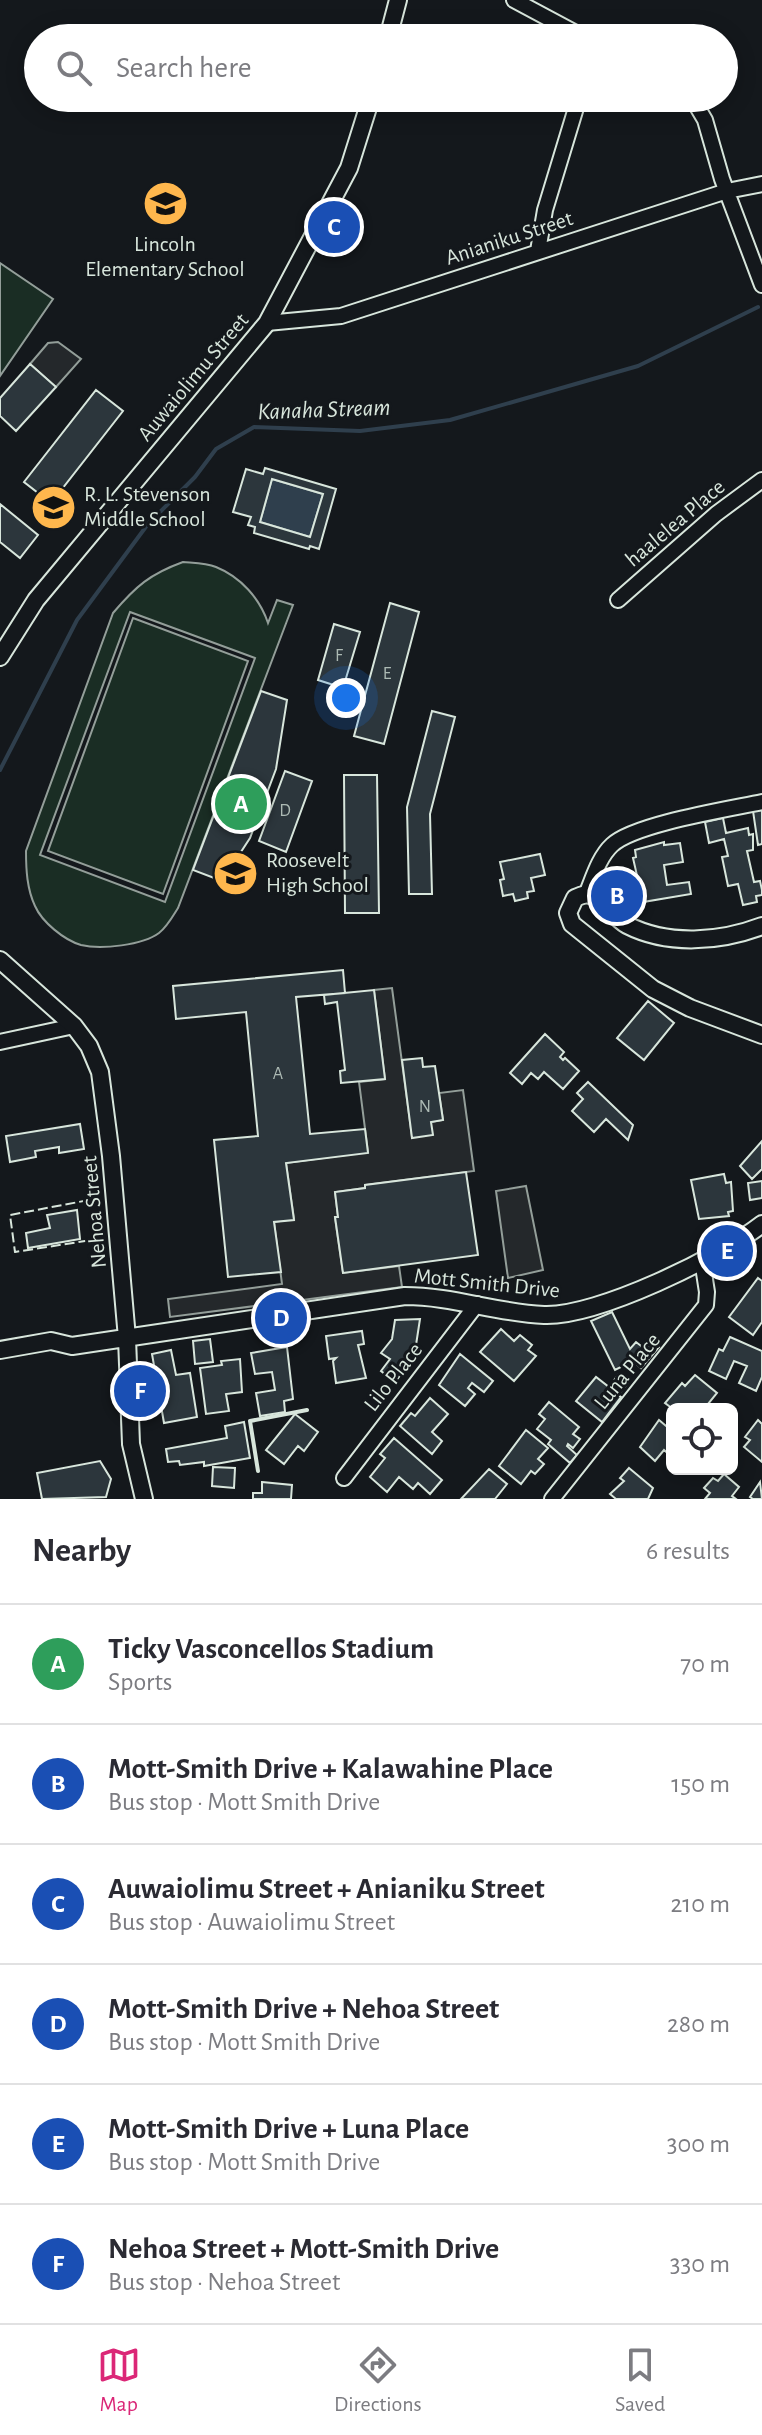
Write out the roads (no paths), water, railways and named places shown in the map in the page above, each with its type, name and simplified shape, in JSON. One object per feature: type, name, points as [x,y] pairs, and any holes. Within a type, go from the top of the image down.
[{"type":"street","points":[[392,24],[398,0]]},
{"type":"street","points":[[514,0],[559,24]]},
{"type":"street","name":"Auwaiolimu Street","points":[[0,657],[36,600],[267,323],[349,168],[367,112]]},
{"type":"street","points":[[538,251],[545,210],[575,112]]},
{"type":"street","points":[[700,112],[762,285]]},
{"type":"street","name":"Anianiku Street","points":[[267,323],[341,316],[727,191],[762,184]]},
{"type":"street","name":"haalelea Place","points":[[618,600],[716,514],[762,480]]},
{"type":"street","points":[[586,895],[604,854],[624,836],[702,814],[762,802]]},
{"type":"street","points":[[762,926],[721,938],[671,938],[624,923],[597,898],[586,895],[575,898],[569,908],[572,924],[639,980],[683,1005],[762,1035]]},
{"type":"street","name":"Nehoa Street","points":[[0,960],[74,1026],[96,1058],[103,1086],[127,1338],[131,1444],[144,1499]]},
{"type":"street","points":[[0,1042],[74,1026]]},
{"type":"street","name":"Mott Smith Drive","points":[[0,1350],[51,1341],[72,1346],[388,1297],[421,1296],[540,1315],[571,1314],[601,1305],[702,1260],[737,1242],[762,1224]]},
{"type":"street","name":"Luna Place","points":[[552,1499],[706,1305],[702,1260]]},
{"type":"street","name":"Lilo Place","points":[[344,1478],[477,1304]]},
{"type":"water","points":[[272,479],[323,494],[310,537],[260,522]]},
{"type":"waterway","name":"Kanaha Stream","points":[[0,770],[77,620],[148,524],[195,477],[216,449],[254,427],[360,431],[450,420],[638,366],[758,307]]},
{"type":"place","name":"Lincoln Elementary School","points":[[165,203]]},
{"type":"place","name":"Auwaiolimu Street + Anianiku Street","points":[[334,227]]},
{"type":"place","name":"R. L. Stevenson Middle School","points":[[53,507]]},
{"type":"place","name":"Ticky Vasconcellos Stadium","points":[[241,804]]},
{"type":"place","name":"Roosevelt High School","points":[[235,873]]},
{"type":"place","name":"Mott-Smith Drive + Kalawahine Place","points":[[617,896]]},
{"type":"place","name":"Mott-Smith Drive + Luna Place","points":[[727,1251]]},
{"type":"place","name":"Mott-Smith Drive + Nehoa Street","points":[[281,1318]]},
{"type":"place","name":"Nehoa Street + Mott-Smith Drive","points":[[140,1391]]}]
